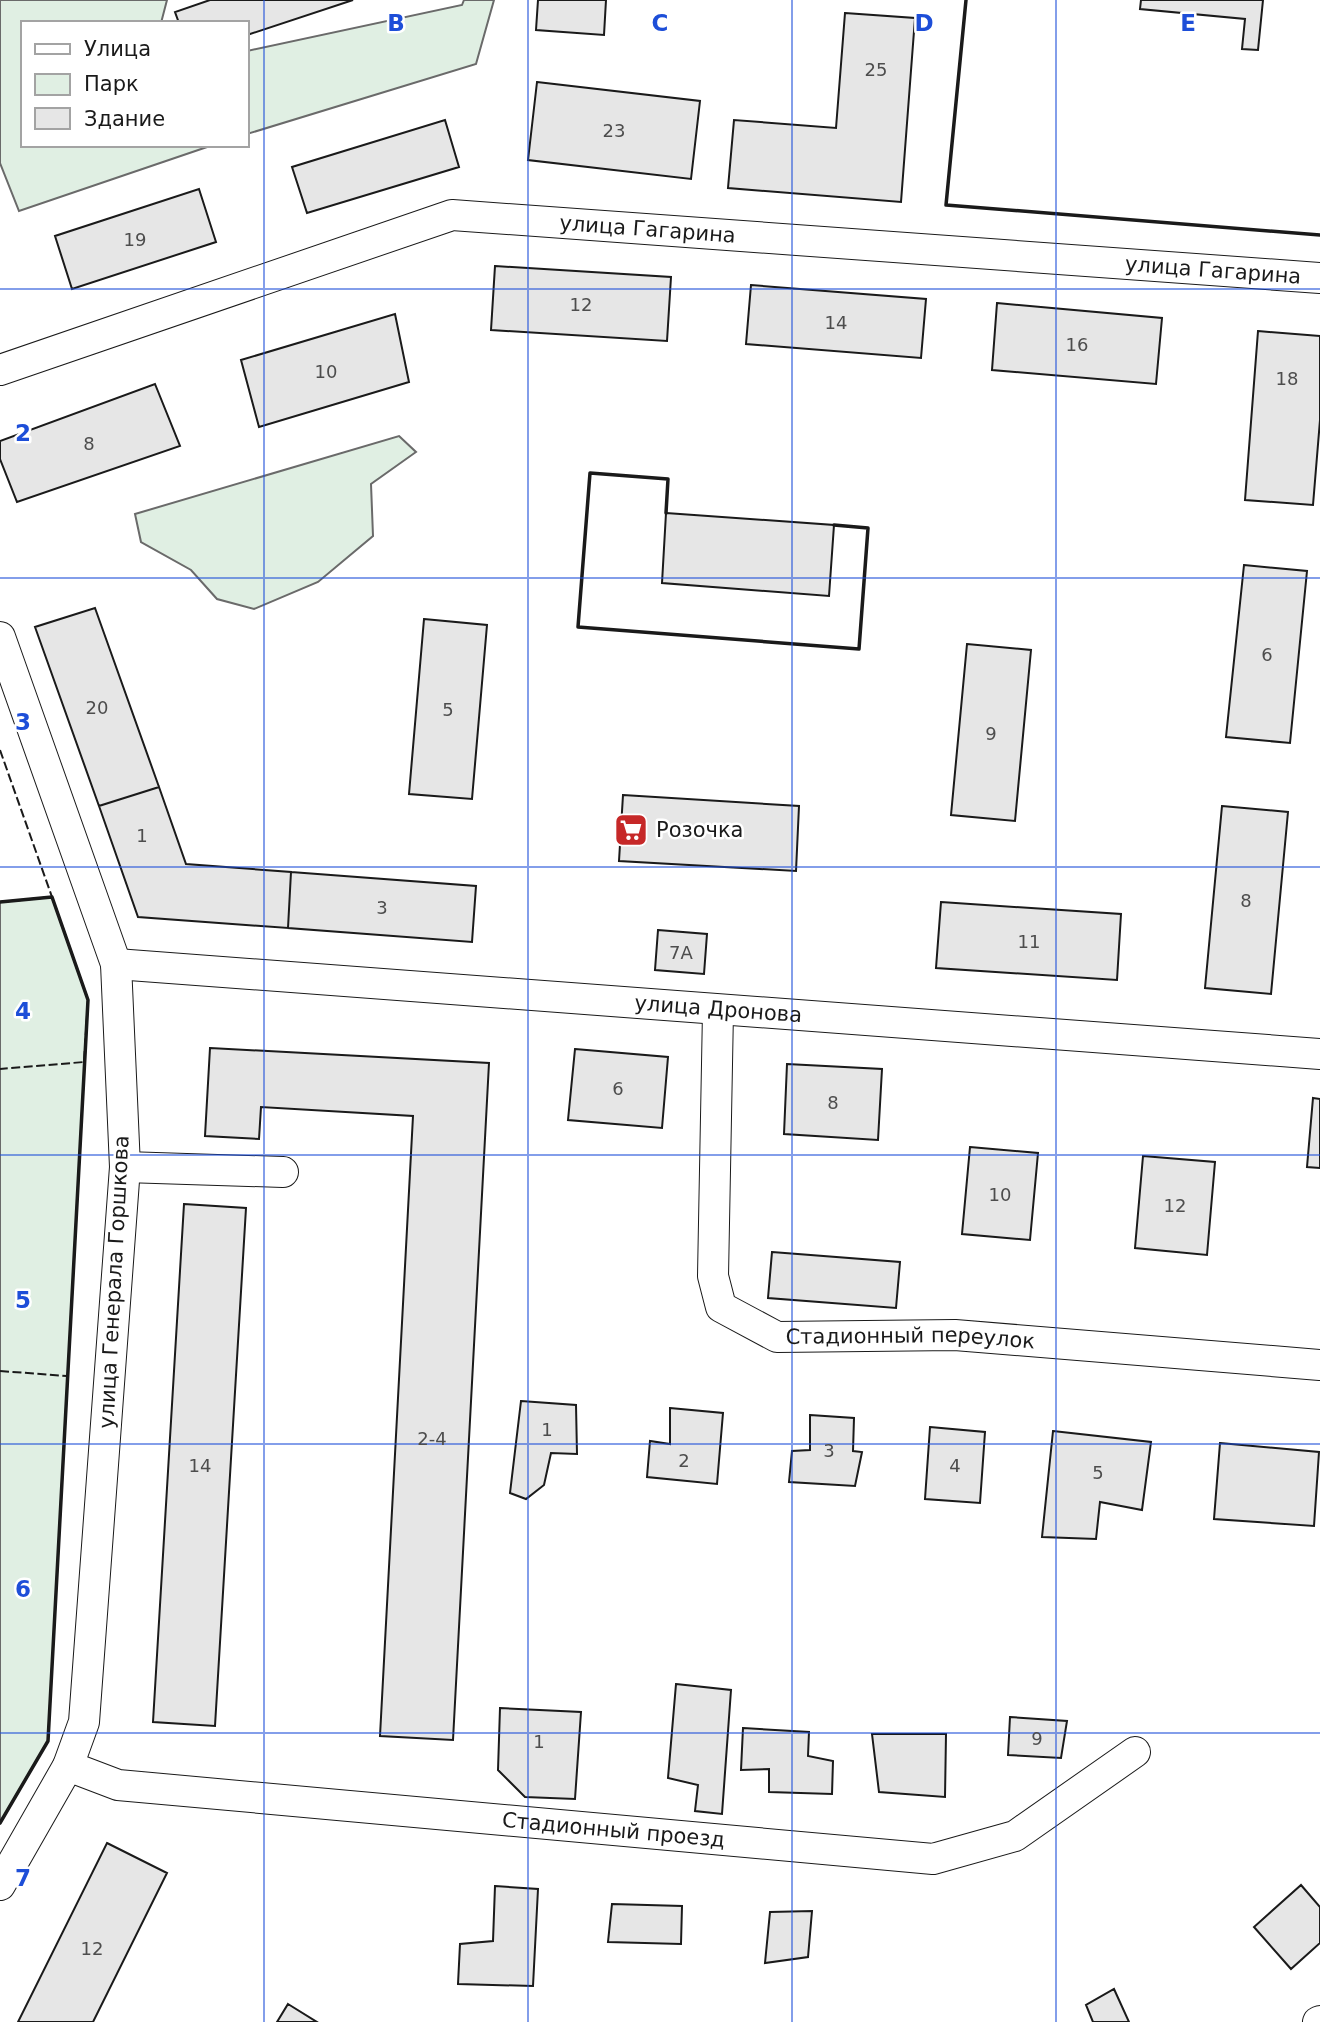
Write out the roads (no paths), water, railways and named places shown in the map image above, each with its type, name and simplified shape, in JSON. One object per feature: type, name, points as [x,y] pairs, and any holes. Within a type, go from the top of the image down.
[{"type":"street","name":"улица Гагарина","points":[[0,370],[452,215],[1320,278]]},
{"type":"street","name":"улица Генерала Горшкова","points":[[0,637],[116,964],[125,1167],[84,1722],[68,1766],[0,1885]]},
{"type":"street","name":"улица Дронова","points":[[116,964],[718,1011],[1320,1049]]},
{"type":"street","name":"Стадионный переулок","points":[[718,1011],[713,1276],[720,1307],[778,1337],[955,1335],[1320,1365]]},
{"type":"street","points":[[125,1167],[283,1172]]},
{"type":"street","name":"Стадионный проезд","points":[[68,1766],[118,1785],[933,1859],[1015,1836],[1135,1752]]},
{"type":"place","name":"Розочка","points":[[631,830]]}]
